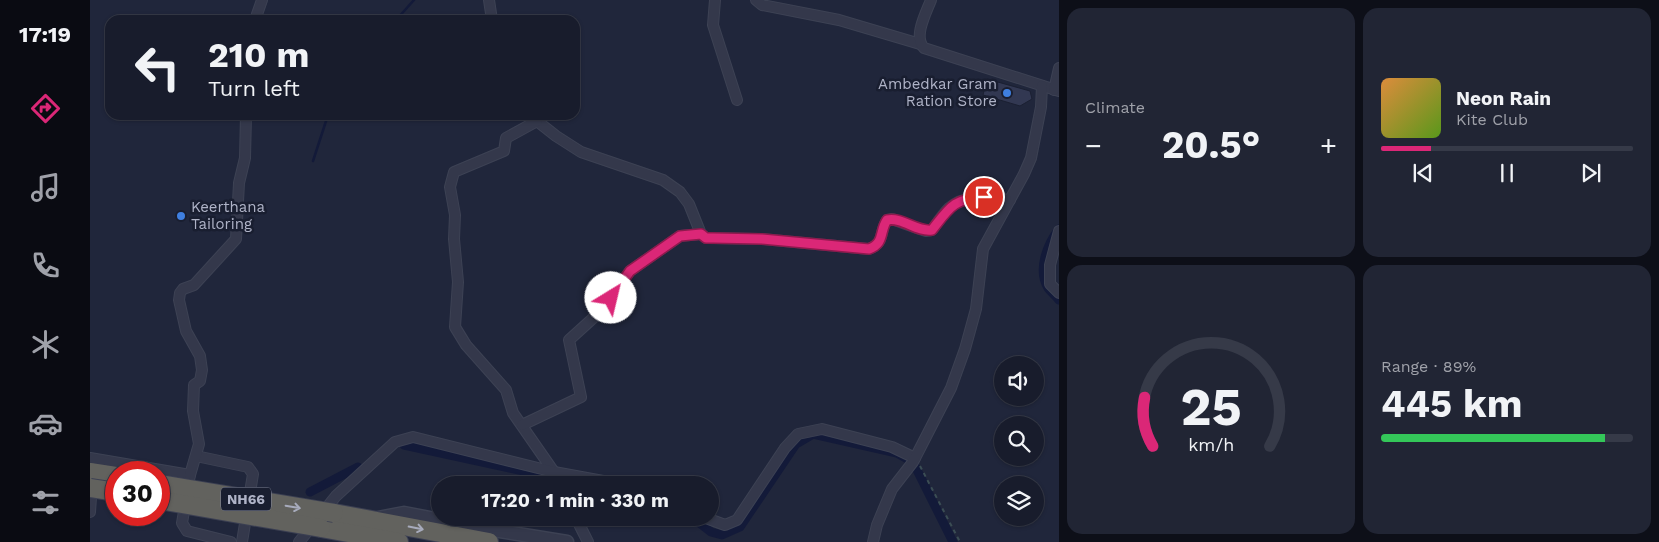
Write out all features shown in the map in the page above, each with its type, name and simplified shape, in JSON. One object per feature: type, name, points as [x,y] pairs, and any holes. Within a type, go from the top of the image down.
[{"type":"highway","points":[[90,472],[105,474]]},
{"type":"highway","name":"NH66","points":[[170,486],[489,542]]},
{"type":"highway","points":[[90,488],[105,490]]},
{"type":"highway","name":"NH66","points":[[170,502],[399,542]]},
{"type":"street","points":[[258,15],[262,0]]},
{"type":"street","points":[[489,0],[491,15]]},
{"type":"street","points":[[715,0],[713,25],[737,100]]},
{"type":"street","points":[[756,0],[762,5],[839,20],[920,44],[932,52],[1056,90],[1059,68]]},
{"type":"street","points":[[920,44],[919,36],[931,0]]},
{"type":"street","points":[[873,542],[877,524],[892,489],[915,458],[952,388],[976,309],[983,249],[1031,158],[1041,107],[1042,86]]},
{"type":"street","points":[[231,542],[187,531],[182,523],[190,475],[199,444],[193,411],[193,393],[194,386],[200,382],[202,370],[200,356],[186,331],[179,300],[183,289],[194,285],[236,239],[239,183],[245,158],[246,120]]},
{"type":"street","points":[[532,120],[506,138],[504,151],[454,172],[450,187],[455,216],[454,239],[458,282],[455,327],[466,345],[506,390],[513,413],[556,476]]},
{"type":"street","points":[[537,120],[556,136],[581,152],[663,180],[680,192],[689,204],[701,234],[706,238],[762,239],[869,249],[879,243],[883,226],[887,220],[898,220],[926,231],[932,230],[947,210],[955,203],[984,197],[1010,200]]},
{"type":"street","points":[[522,425],[581,397],[569,340],[601,311],[630,271],[680,236],[701,234]]},
{"type":"street","points":[[1058,235],[1050,265],[1050,284],[1059,294]]},
{"type":"street","points":[[719,523],[725,525],[737,520],[785,448],[798,434],[822,429],[892,446],[915,458]]},
{"type":"street","points":[[299,542],[336,496],[395,442],[413,437],[576,476]]},
{"type":"street","points":[[196,456],[248,467],[253,474],[242,542]]},
{"type":"street","points":[[90,458],[190,475]]},
{"type":"street","points":[[90,472],[92,484],[90,512]]},
{"type":"street","points":[[371,520],[404,513],[567,542]]},
{"type":"street","points":[[580,526],[588,542]]},
{"type":"street","points":[[321,528],[357,542]]},
{"type":"path","points":[[915,458],[960,542]]},
{"type":"building","name":"Ambedkar Gram Ration Store","points":[[987,79],[1030,91],[1032,99],[1020,106],[983,95]]},
{"type":"waterway","points":[[400,15],[414,0]]},
{"type":"waterway","points":[[313,161],[326,120]]},
{"type":"waterway","points":[[1059,229],[1047,250],[1043,265],[1043,273],[1048,288],[1059,300]]},
{"type":"waterway","points":[[703,526],[711,532],[722,535],[740,527],[796,444],[813,434],[897,453],[913,462],[953,542]]},
{"type":"waterway","points":[[404,445],[547,476]]},
{"type":"waterway","points":[[310,492],[358,467]]},
{"type":"place","name":"Ambedkar Gram Ration Store","points":[[1007,93]]},
{"type":"place","name":"Keerthana Tailoring","points":[[181,216]]},
{"type":"route","points":[[611,298],[630,271],[680,236],[701,234],[706,238],[785,240],[869,249],[879,243],[883,226],[887,220],[892,219],[904,222],[926,231],[932,230],[947,210],[955,203],[984,197]]}]
